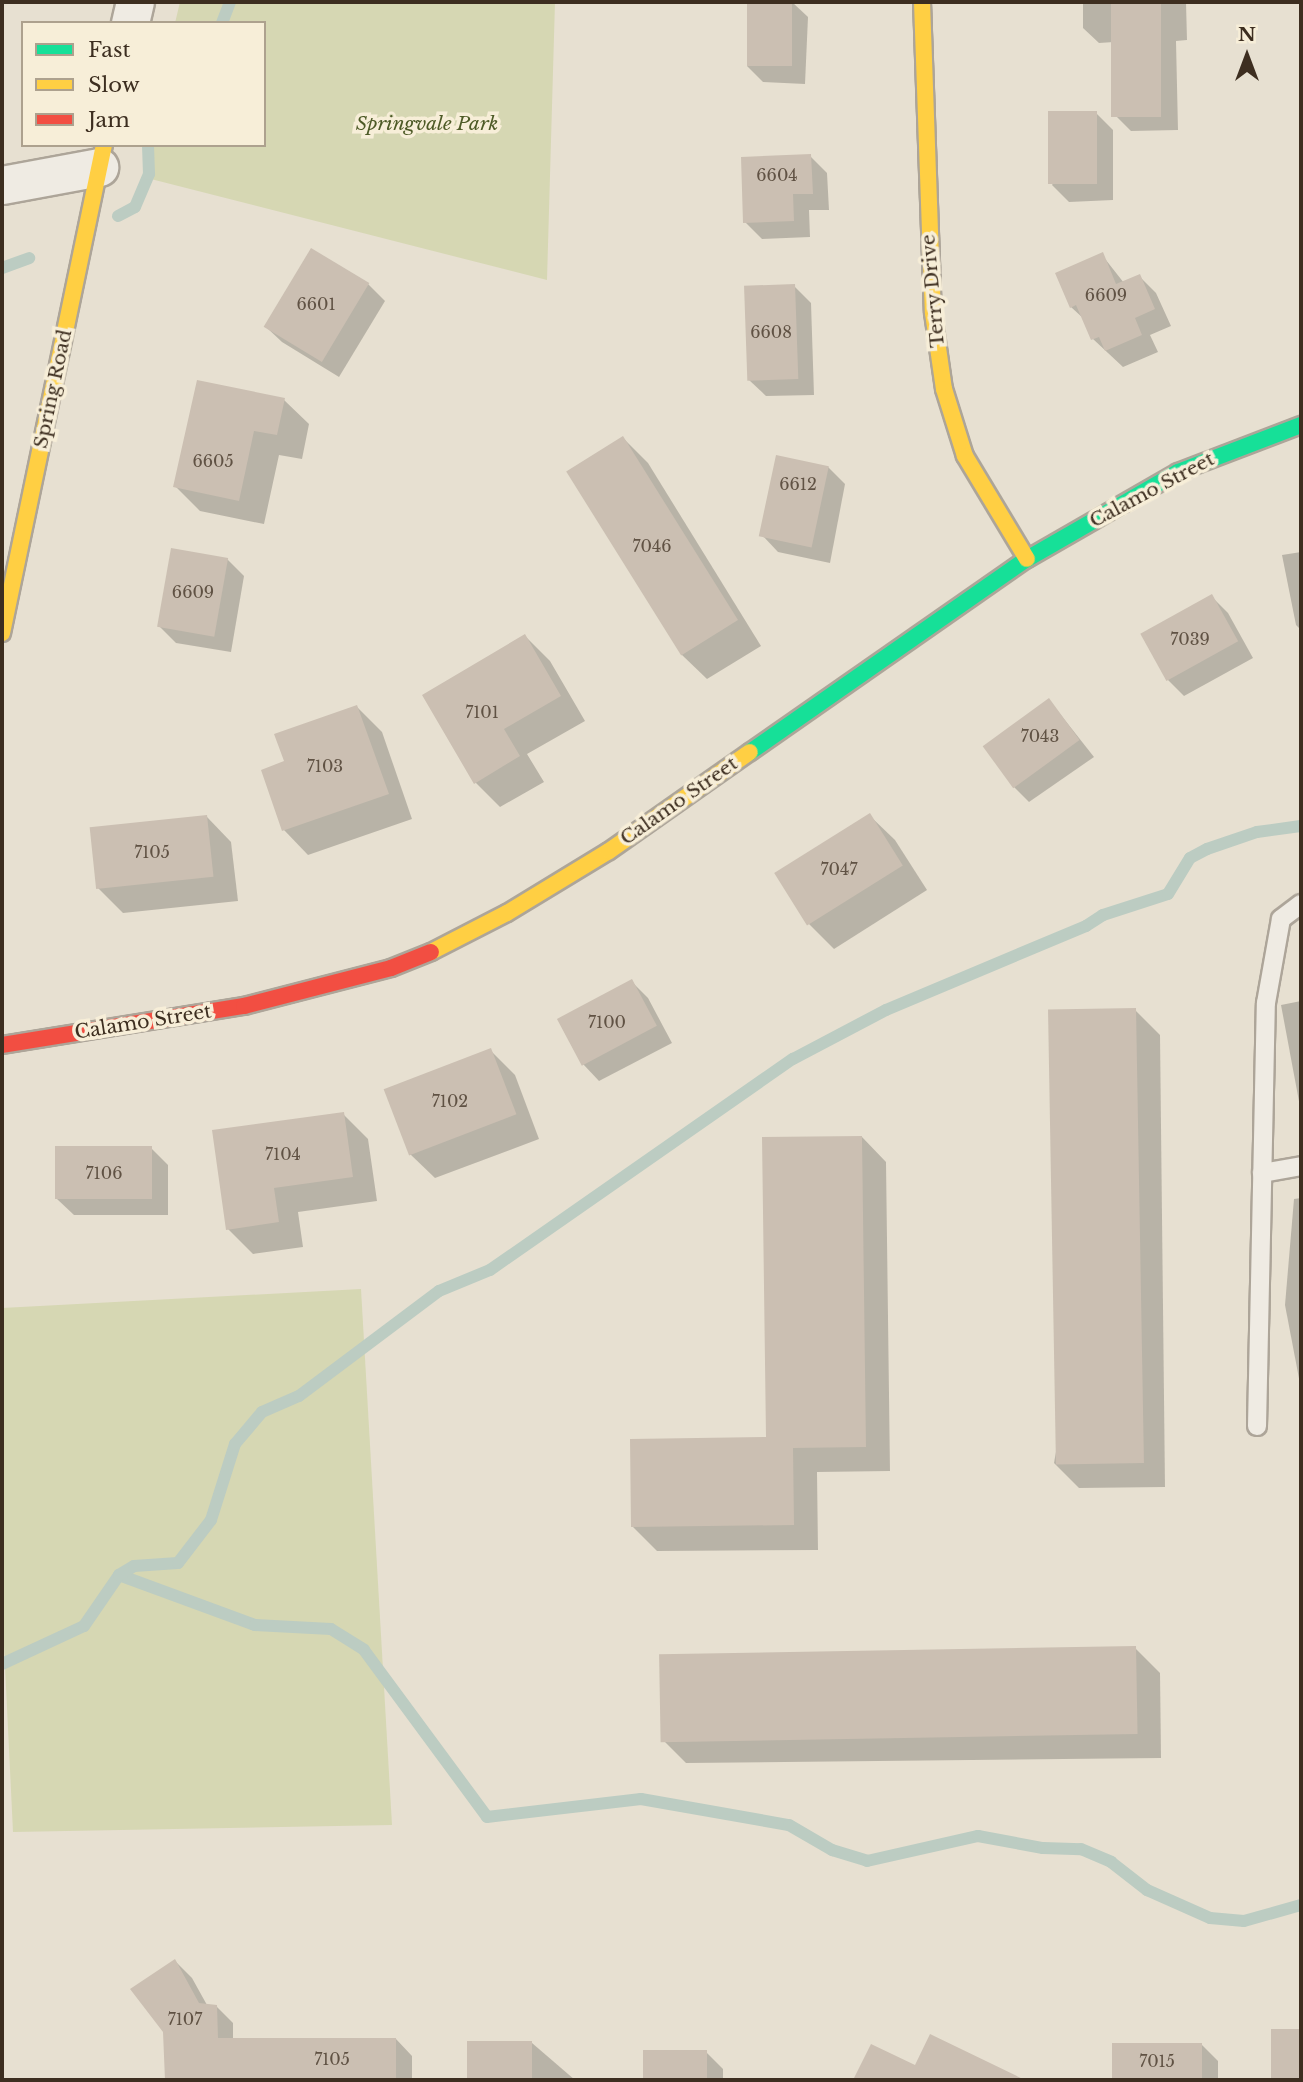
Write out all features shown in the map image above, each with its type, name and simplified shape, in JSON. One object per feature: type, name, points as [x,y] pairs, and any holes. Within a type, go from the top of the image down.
[{"type":"street","points":[[130,21],[135,2]]},
{"type":"street","name":"Terry Drive","points":[[922,2],[928,238],[944,389],[965,456],[1027,559]]},
{"type":"street","points":[[2,184],[102,156]]},
{"type":"street","name":"Spring Road","points":[[2,634],[102,156]]},
{"type":"street","name":"Calamo Street","points":[[2,1045],[244,1006],[391,968],[442,947],[508,913],[609,851],[1027,559],[1178,472],[1301,425]]},
{"type":"lane","points":[[1257,1426],[1266,1003],[1281,919],[1301,904]]},
{"type":"lane","points":[[1262,1174],[1301,1166]]},
{"type":"green space","name":"Springvale Park","points":[[180,2],[555,2],[547,280],[143,177],[150,147],[266,147],[266,21],[175,21]]},
{"type":"green space","points":[[361,1289],[392,1825],[13,1832],[2,1604],[2,1308]]},
{"type":"building","points":[[747,2],[792,2],[792,66],[747,66]]},
{"type":"building","points":[[1111,2],[1161,2],[1161,117],[1111,117]]},
{"type":"building","points":[[1048,111],[1097,111],[1097,184],[1048,184]]},
{"type":"building","points":[[811,154],[813,194],[793,194],[794,221],[743,223],[741,157]]},
{"type":"building","points":[[311,248],[369,283],[322,362],[264,327]]},
{"type":"building","points":[[1103,252],[1116,284],[1140,274],[1155,309],[1135,318],[1142,335],[1105,351],[1099,337],[1091,340],[1076,305],[1070,308],[1055,273]]},
{"type":"building","points":[[795,284],[798,379],[747,381],[744,286]]},
{"type":"building","points":[[197,380],[285,398],[277,435],[254,431],[239,501],[173,487]]},
{"type":"building","points":[[623,436],[738,620],[681,656],[566,472]]},
{"type":"building","points":[[776,455],[829,466],[812,547],[759,536]]},
{"type":"building","points":[[171,548],[228,558],[214,637],[157,627]]},
{"type":"building","points":[[1212,594],[1238,641],[1166,681],[1140,634]]},
{"type":"building","points":[[525,634],[561,696],[504,729],[520,756],[474,784],[422,695]]},
{"type":"building","points":[[1049,698],[1080,740],[1013,788],[983,746]]},
{"type":"building","points":[[357,705],[389,794],[282,831],[261,770],[284,761],[274,734]]},
{"type":"building","points":[[870,813],[903,866],[807,925],[774,873]]},
{"type":"building","points":[[207,815],[213,877],[96,889],[90,827]]},
{"type":"building","points":[[632,979],[657,1026],[582,1066],[557,1019]]},
{"type":"building","points":[[1136,1008],[1144,1463],[1056,1464],[1048,1010]]},
{"type":"building","points":[[491,1048],[516,1114],[409,1155],[384,1089]]},
{"type":"building","points":[[344,1112],[353,1177],[274,1188],[279,1222],[226,1230],[212,1130]]},
{"type":"building","points":[[862,1136],[866,1447],[793,1448],[794,1525],[631,1527],[630,1439],[766,1437],[762,1137]]},
{"type":"building","points":[[55,1146],[152,1146],[152,1199],[55,1199]]},
{"type":"building","points":[[1136,1646],[1138,1734],[661,1742],[659,1654]]},
{"type":"building","points":[[175,1959],[199,2003],[217,2005],[218,2038],[396,2038],[396,2080],[165,2080],[163,2032],[130,1989]]},
{"type":"building","points":[[1271,2029],[1301,2029],[1301,2080],[1271,2080]]},
{"type":"building","points":[[930,2034],[1025,2080],[853,2080],[871,2044],[915,2065]]},
{"type":"building","points":[[467,2041],[532,2041],[532,2080],[467,2080]]},
{"type":"building","points":[[1112,2043],[1202,2043],[1202,2080],[1112,2080]]},
{"type":"building","points":[[643,2050],[707,2050],[707,2080],[643,2080]]},
{"type":"waterway","points":[[223,21],[230,2]]},
{"type":"waterway","points":[[118,216],[135,207],[149,174],[148,147]]},
{"type":"waterway","points":[[2,268],[29,258]]},
{"type":"waterway","points":[[2,1664],[84,1626],[119,1575],[134,1566],[178,1563],[211,1520],[235,1444],[262,1412],[299,1396],[439,1291],[490,1270],[793,1059],[886,1010],[1086,926],[1103,915],[1168,894],[1190,858],[1207,849],[1257,832],[1301,826]]},
{"type":"waterway","points":[[119,1575],[255,1625],[331,1629],[364,1650],[487,1817],[641,1799],[789,1825],[832,1850],[867,1861],[978,1836],[1043,1848],[1081,1849],[1111,1862],[1147,1890],[1210,1918],[1244,1921],[1301,1905]]},
{"type":"traffic: fast","points":[[750,752],[1027,559],[1178,472],[1301,425]]},
{"type":"traffic: slow","points":[[922,2],[933,313],[944,389],[965,456],[1027,559]]},
{"type":"traffic: slow","points":[[2,633],[104,147]]},
{"type":"traffic: slow","points":[[431,952],[507,913],[609,851],[750,752]]},
{"type":"traffic: jam","points":[[2,1045],[244,1006],[391,968],[431,952]]}]
